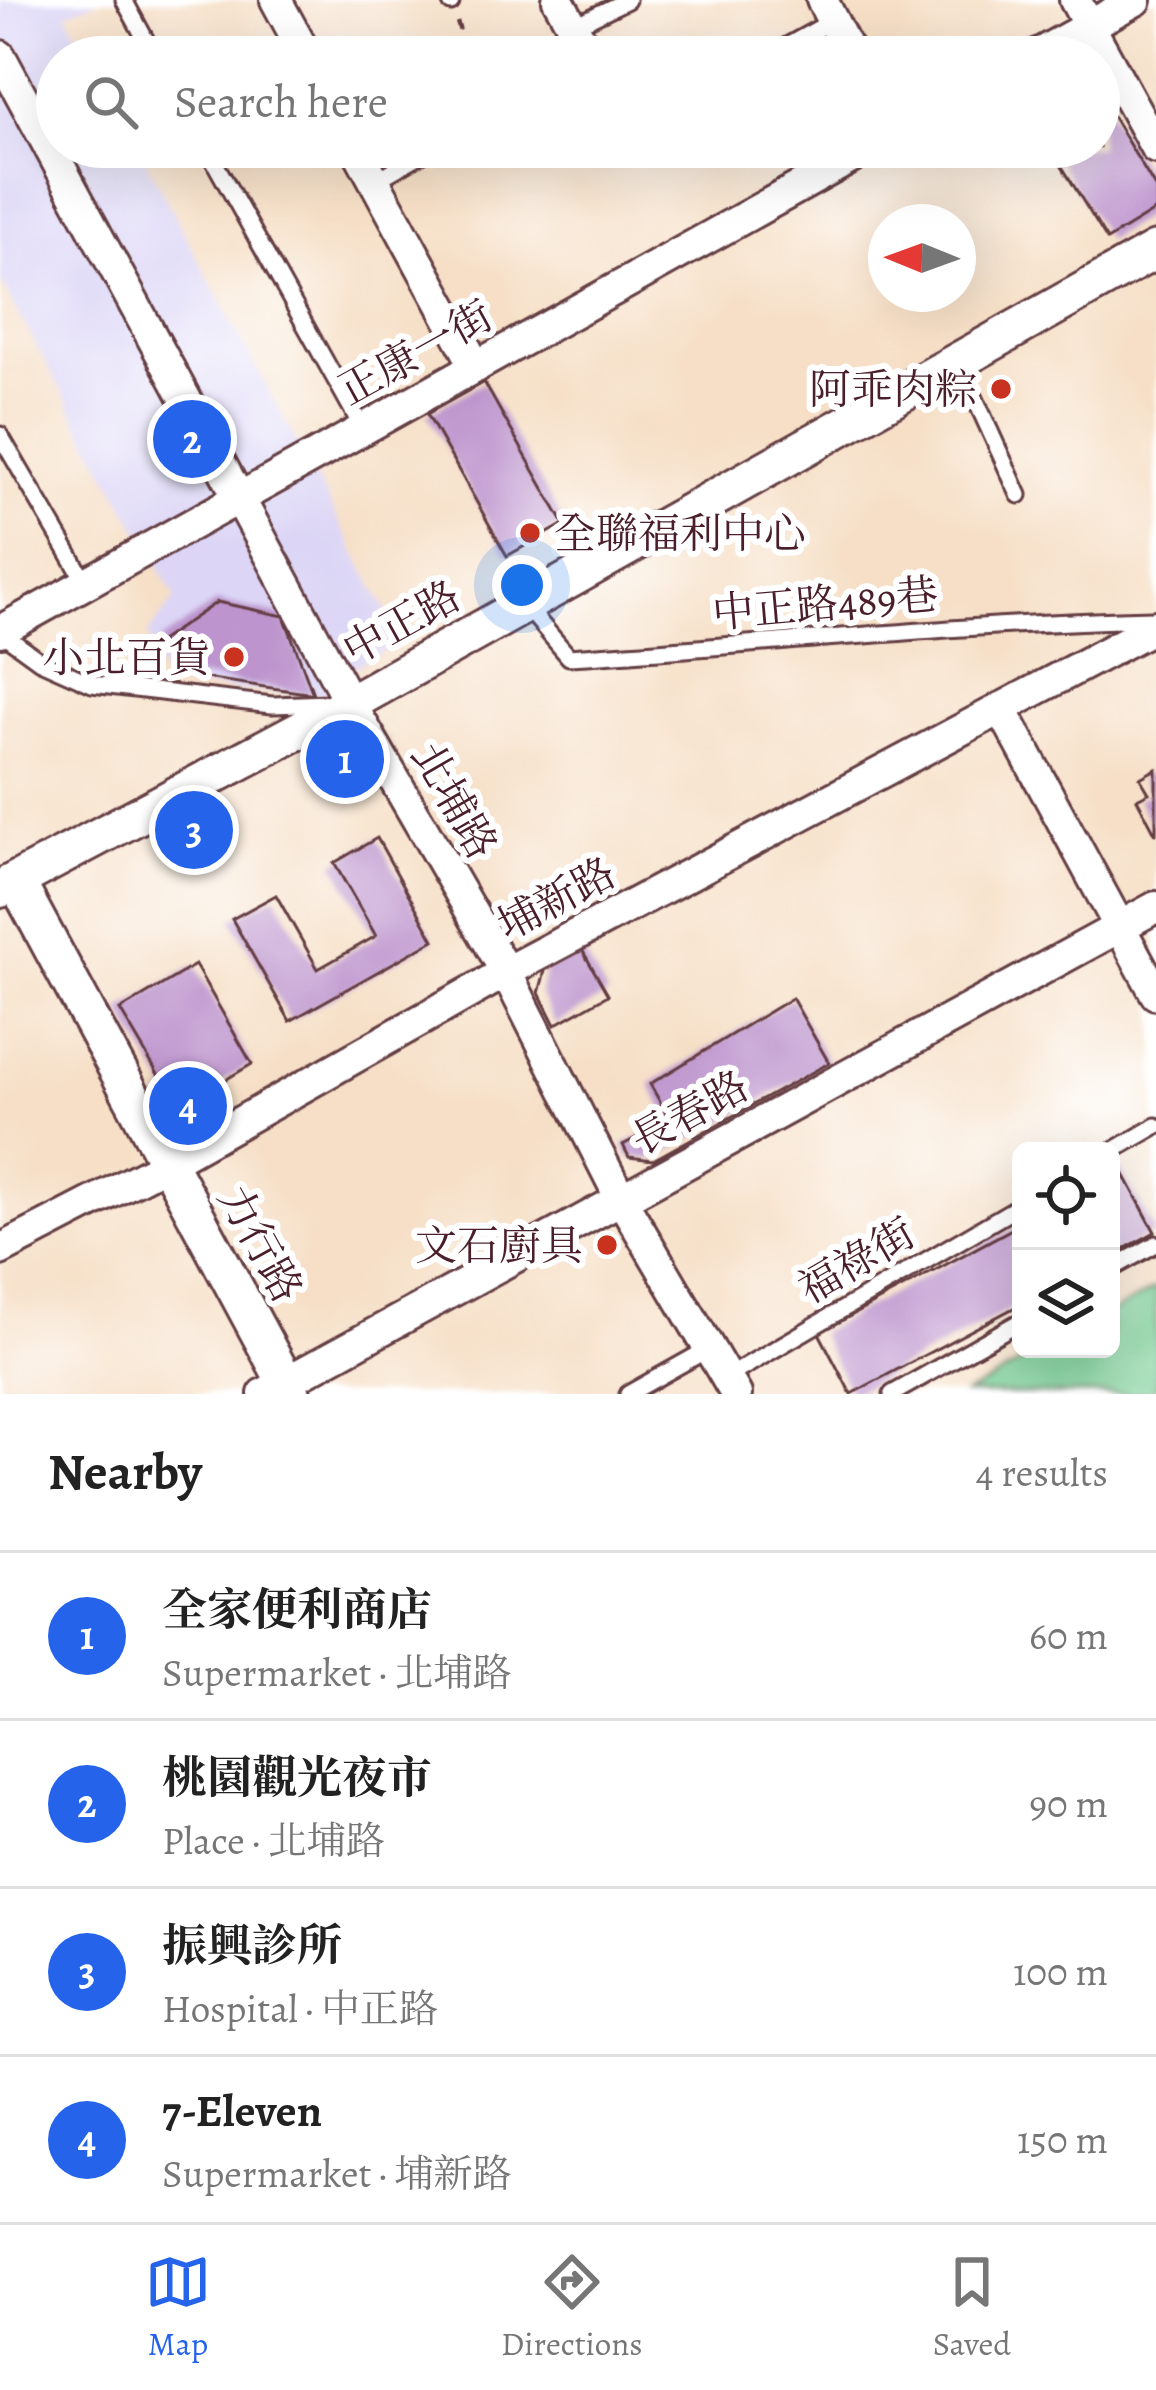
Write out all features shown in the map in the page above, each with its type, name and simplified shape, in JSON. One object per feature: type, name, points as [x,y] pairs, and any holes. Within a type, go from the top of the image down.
[{"type":"street","points":[[276,0],[296,36]]},
{"type":"street","points":[[1056,36],[1082,13],[1136,0]]},
{"type":"street","name":"北埔路","points":[[0,56],[36,122]]},
{"type":"street","points":[[1120,82],[1156,148]]},
{"type":"street","name":"北埔路","points":[[61,168],[350,703],[506,972],[620,1197],[732,1385]]},
{"type":"street","points":[[368,168],[476,367]]},
{"type":"street","name":"正康一街","points":[[0,632],[834,168]]},
{"type":"street","name":"中正路","points":[[8,885],[350,703],[1156,250]]},
{"type":"street","name":"埔新路","points":[[0,1250],[1156,623]]},
{"type":"street","points":[[1000,708],[1156,994]]},
{"type":"street","name":"力行路","points":[[8,885],[166,1164],[280,1390]]},
{"type":"street","name":"長春路","points":[[280,1390],[620,1197],[1156,907]]},
{"type":"lane","points":[[124,0],[144,36]]},
{"type":"lane","points":[[565,14],[627,0]]},
{"type":"lane","points":[[793,36],[827,10]]},
{"type":"lane","points":[[218,168],[363,429]]},
{"type":"lane","points":[[375,181],[398,168]]},
{"type":"lane","points":[[958,361],[1019,495]]},
{"type":"lane","points":[[0,435],[86,583]]},
{"type":"lane","name":"中正路489巷","points":[[524,604],[569,657],[794,644],[1016,622],[1156,623]]},
{"type":"lane","points":[[0,632],[40,661],[92,684],[272,705],[350,703]]},
{"type":"lane","points":[[1120,1147],[1156,1126]]},
{"type":"lane","name":"福祿街","points":[[732,1385],[1012,1211]]},
{"type":"lane","points":[[1120,1264],[1156,1244]]},
{"type":"lane","points":[[892,1394],[1012,1326]]},
{"type":"lane","points":[[628,1394],[710,1348]]},
{"type":"path","points":[[451,2],[462,36]]},
{"type":"shaded area","points":[[0,0],[99,0],[67,13],[79,36],[36,36],[36,168],[149,168],[403,641],[356,666],[324,696],[165,685],[148,634],[176,598],[0,280]]},
{"type":"green space","points":[[1156,1288],[1156,1394],[966,1394],[1031,1358],[1120,1358],[1120,1308]]},
{"type":"building","points":[[1120,129],[1156,189],[1156,210],[1107,240],[1063,168],[1120,168]]},
{"type":"building","points":[[484,382],[564,524],[507,556],[427,414]]},
{"type":"building","name":"小北百貨","points":[[217,602],[284,616],[313,694],[177,674],[160,641]]},
{"type":"building","points":[[1156,769],[1156,835],[1137,799],[1149,793],[1140,778]]},
{"type":"building","points":[[377,838],[434,940],[290,1021],[232,919],[276,895],[318,969],[376,936],[334,863]]},
{"type":"building","points":[[581,948],[608,995],[555,1025],[539,993],[546,967]]},
{"type":"building","points":[[195,965],[252,1064],[178,1108],[120,1010]]},
{"type":"building","points":[[792,998],[829,1063],[653,1160],[629,1157],[623,1145],[670,1120],[650,1084]]},
{"type":"building","points":[[1120,1170],[1155,1232],[1120,1251],[1120,1250]]},
{"type":"building","points":[[1012,1229],[1012,1309],[851,1394],[819,1333]]},
{"type":"place","name":"阿乖肉粽","points":[[1001,389]]},
{"type":"place","name":"桃園觀光夜市","points":[[192,439]]},
{"type":"place","name":"全聯福利中心","points":[[530,533]]},
{"type":"place","name":"小北百貨","points":[[234,657]]},
{"type":"place","name":"全家便利商店","points":[[345,759]]},
{"type":"place","name":"振興診所","points":[[194,830]]},
{"type":"place","name":"7-Eleven","points":[[188,1106]]},
{"type":"place","name":"文石廚具","points":[[607,1245]]}]
